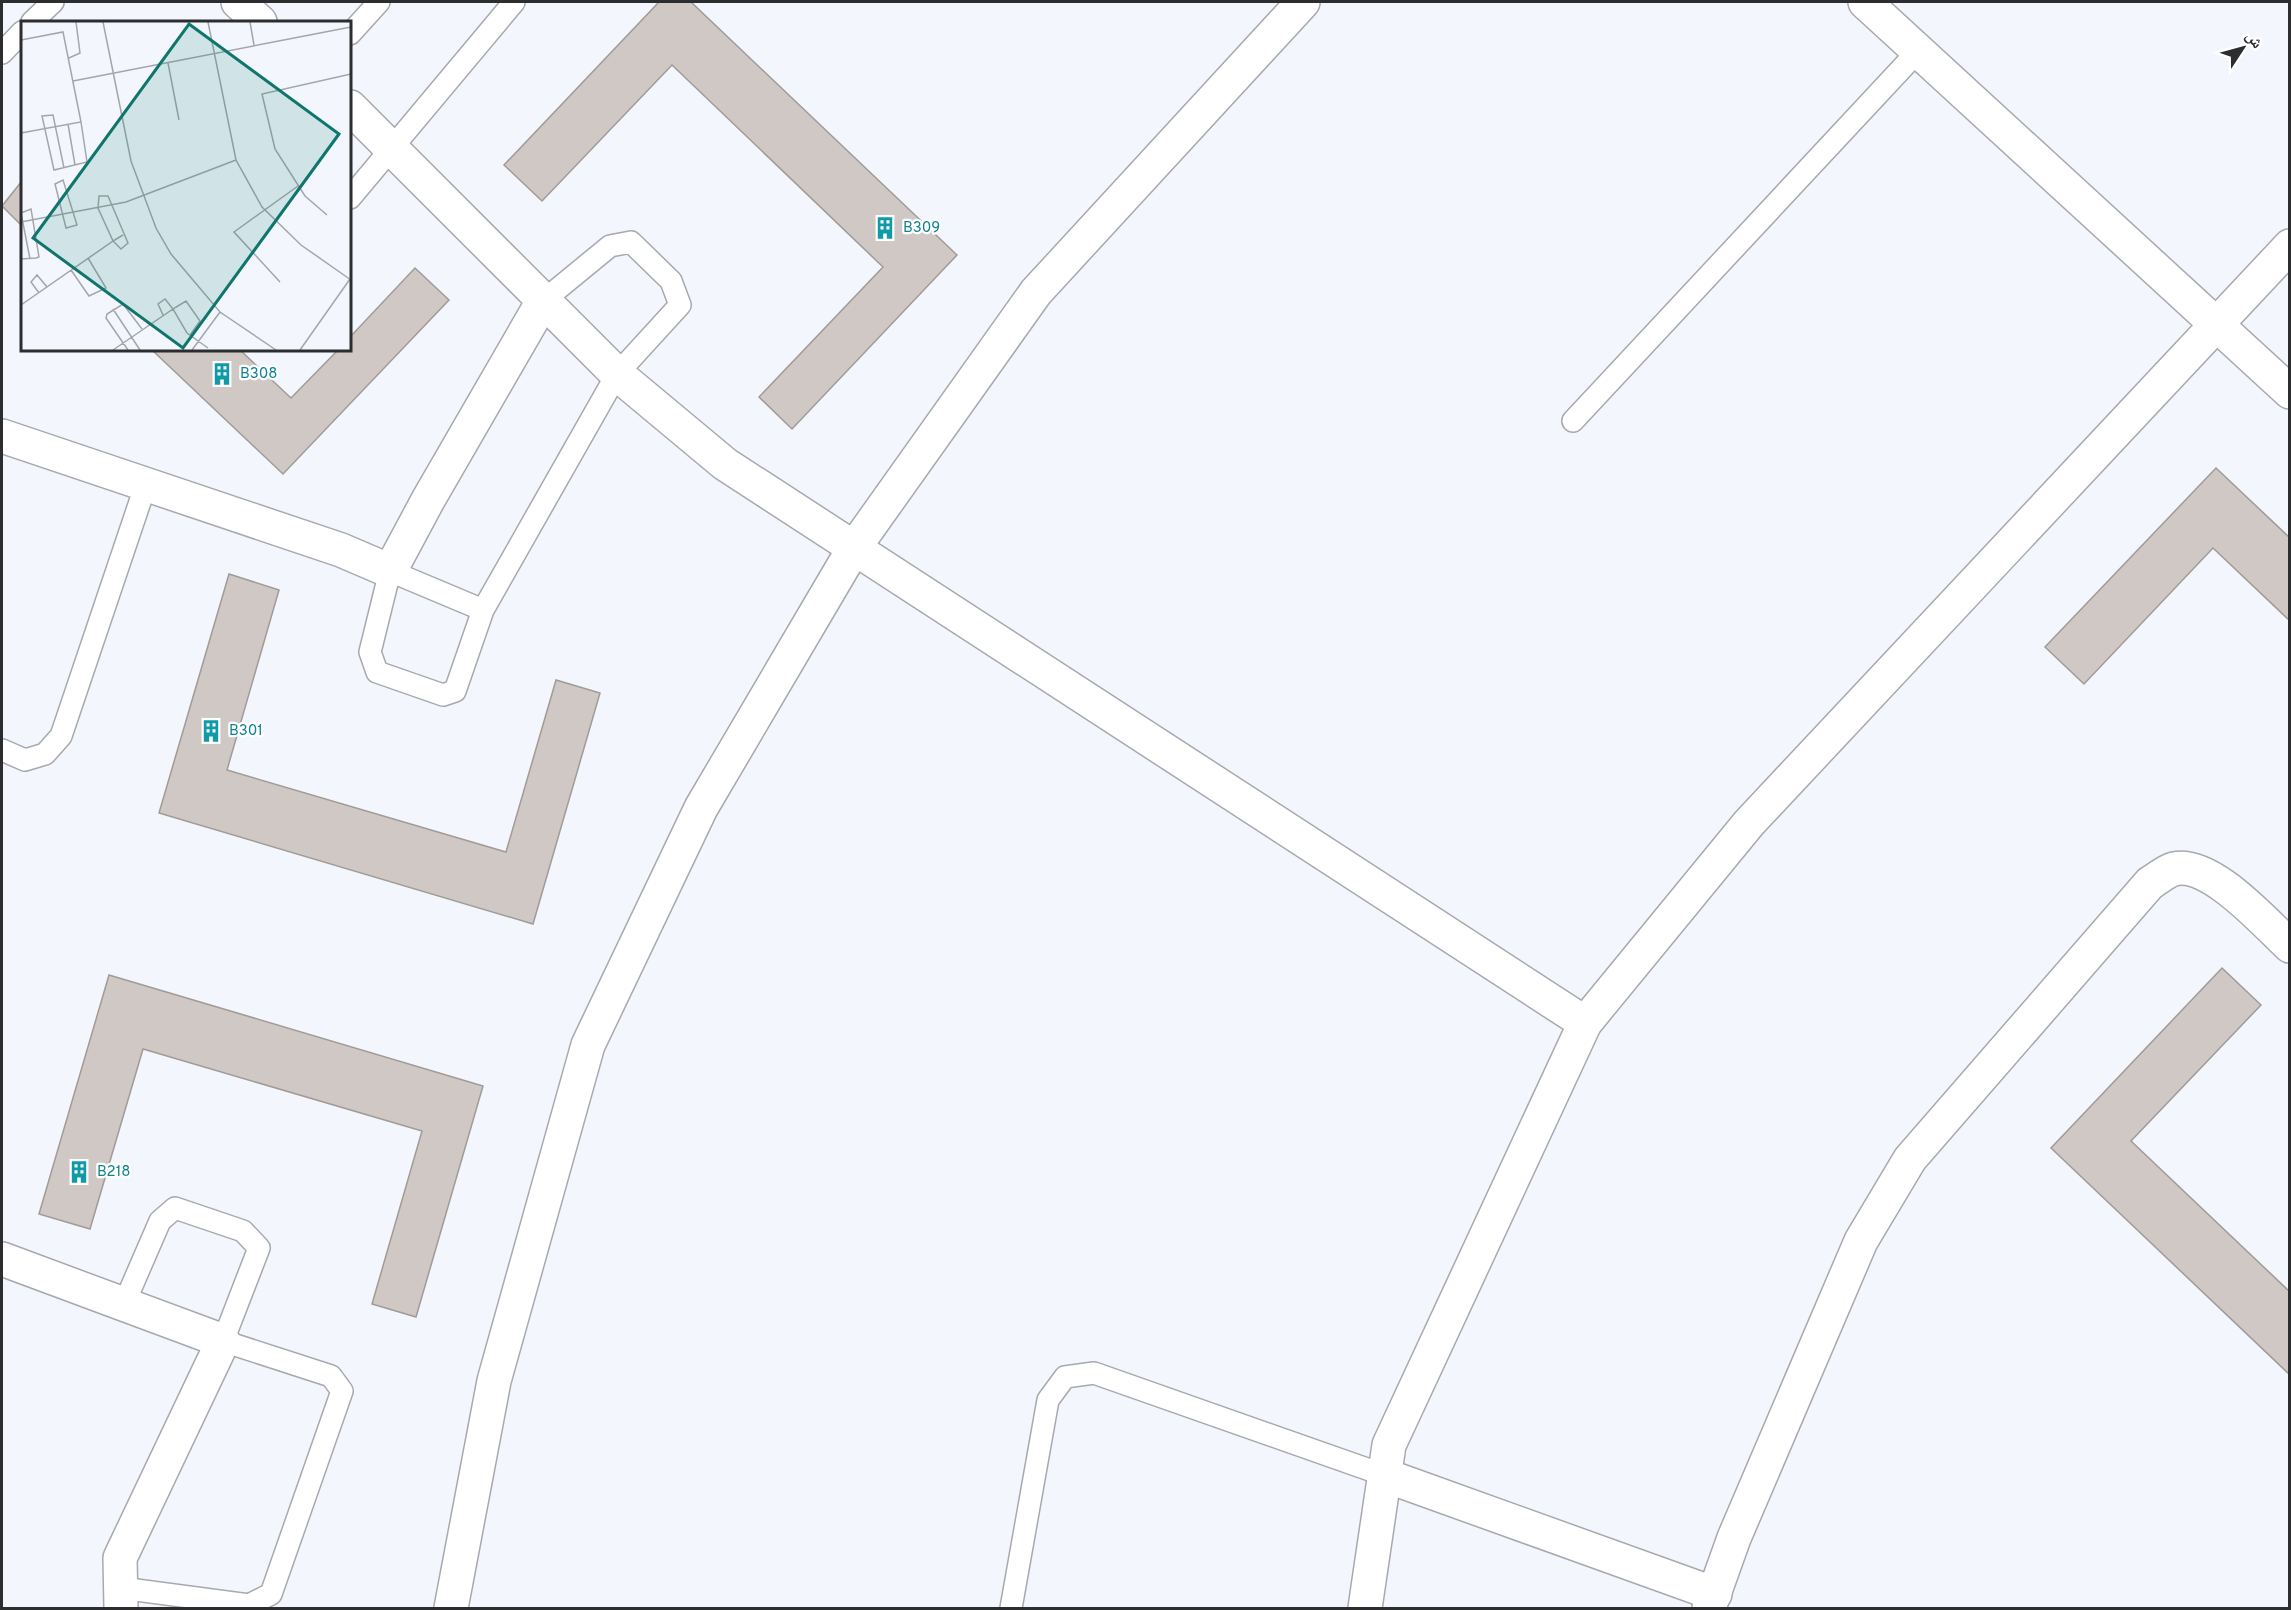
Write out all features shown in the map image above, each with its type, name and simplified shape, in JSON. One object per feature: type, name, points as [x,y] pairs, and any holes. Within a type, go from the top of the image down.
[{"type":"street","points":[[238,2],[259,21]]},
{"type":"street","points":[[451,1608],[494,1381],[588,1045],[701,808],[854,548],[1036,292],[1303,2]]},
{"type":"street","points":[[1865,2],[2289,392]]},
{"type":"street","points":[[351,108],[616,374],[725,464],[1585,1023]]},
{"type":"street","points":[[1365,1608],[1389,1445],[1585,1023],[1749,823],[2289,246]]},
{"type":"street","points":[[2,436],[341,550],[390,571],[428,500],[543,301]]},
{"type":"street","points":[[1384,1475],[1712,1601],[1734,1538],[1861,1241],[1910,1159],[2150,883],[2174,869],[2199,871],[2227,887],[2289,946]]},
{"type":"street","points":[[2,1259],[223,1341],[120,1558],[121,1598]]},
{"type":"lane","points":[[33,21],[53,2]]},
{"type":"lane","points":[[351,33],[379,2]]},
{"type":"lane","points":[[351,197],[514,2]]},
{"type":"lane","points":[[2,53],[21,33]]},
{"type":"lane","points":[[1573,421],[1919,51]]},
{"type":"lane","points":[[483,610],[390,571],[370,652],[377,672],[443,695],[455,691],[483,610],[616,374],[680,305],[671,281],[632,242],[610,246],[543,301]]},
{"type":"lane","points":[[2,750],[26,760],[45,754],[61,736],[146,484]]},
{"type":"lane","points":[[121,1598],[249,1605],[271,1594],[342,1391],[331,1376],[223,1341],[259,1248],[243,1231],[175,1208],[160,1221],[124,1304]]},
{"type":"lane","points":[[1011,1608],[1048,1400],[1065,1377],[1094,1373],[1384,1475]]},
{"type":"building","name":"B309","points":[[659,2],[691,2],[957,255],[792,429],[759,397],[883,267],[672,65],[542,201],[504,165]]},
{"type":"building","points":[[21,182],[21,225],[2,206]]},
{"type":"building","name":"B308","points":[[415,268],[449,300],[283,474],[153,351],[241,351],[291,398],[337,351],[351,351],[351,336]]},
{"type":"building","points":[[2216,468],[2290,538],[2290,621],[2213,548],[2084,684],[2045,647]]},
{"type":"building","name":"B301","points":[[229,574],[279,590],[227,770],[506,852],[556,680],[600,693],[533,924],[159,813]]},
{"type":"building","points":[[2222,968],[2261,1005],[2131,1141],[2290,1292],[2290,1375],[2051,1148]]},
{"type":"building","name":"B218","points":[[109,975],[483,1086],[416,1317],[372,1304],[422,1131],[143,1049],[90,1229],[39,1214]]},
{"type":"place","name":"B309","points":[[885,228]]},
{"type":"place","name":"B308","points":[[222,374]]},
{"type":"place","name":"B301","points":[[211,731]]},
{"type":"place","name":"B218","points":[[79,1172]]}]
